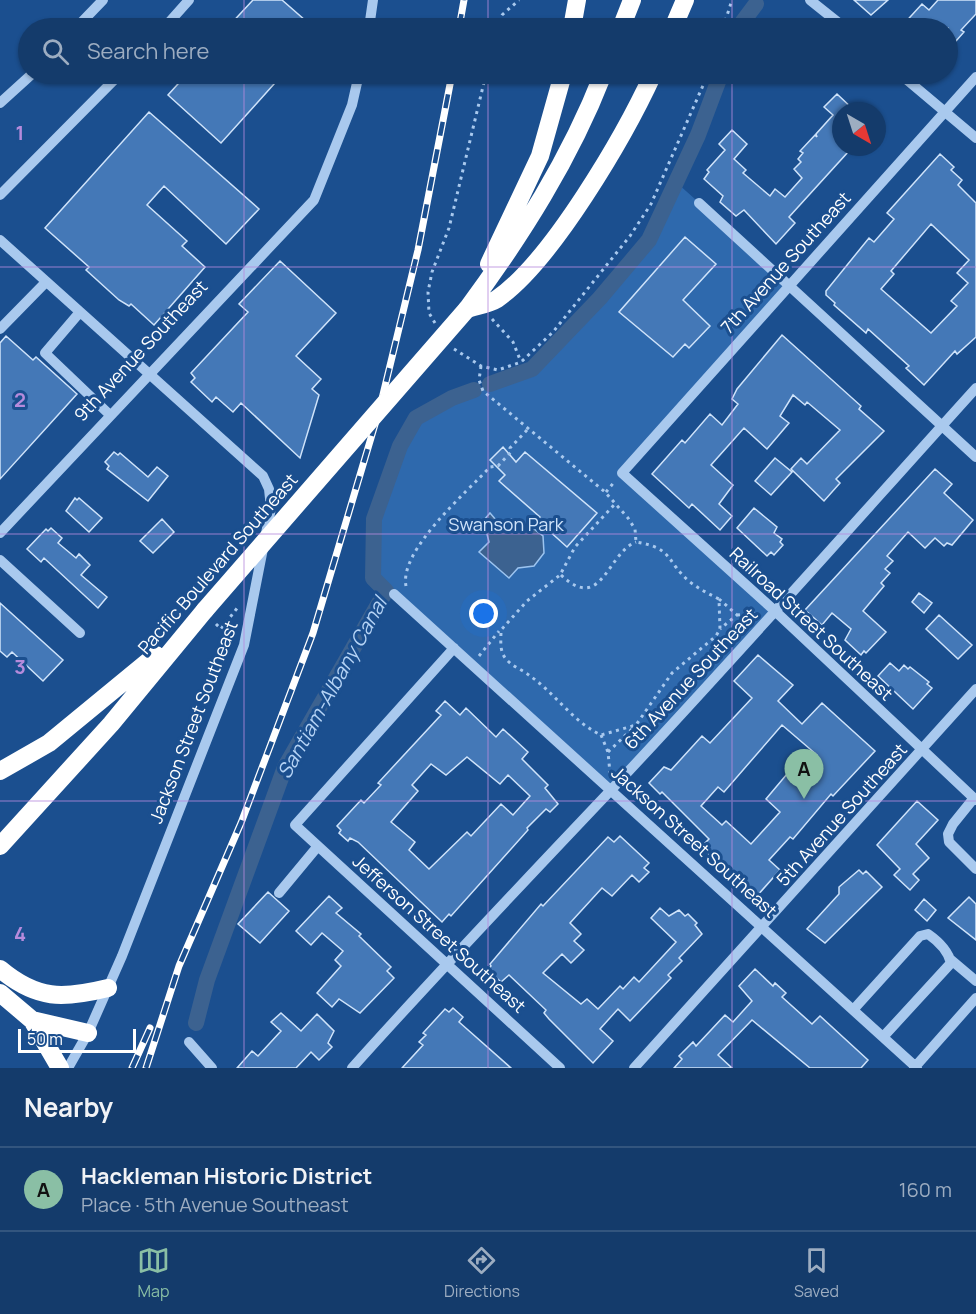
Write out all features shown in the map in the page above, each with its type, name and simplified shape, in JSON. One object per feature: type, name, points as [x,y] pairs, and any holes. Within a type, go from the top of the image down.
[{"type":"highway","points":[[574,18],[577,0]]},
{"type":"highway","points":[[625,18],[632,0]]},
{"type":"highway","points":[[677,18],[685,0]]},
{"type":"highway","points":[[467,309],[540,156],[560,84]]},
{"type":"highway","points":[[467,309],[518,240],[561,163],[598,84]]},
{"type":"highway","points":[[467,309],[496,299],[529,268],[568,219],[601,167],[647,84]]},
{"type":"highway","name":"Pacific Boulevard Southeast","points":[[0,846],[111,724],[188,629],[211,617],[467,309]]},
{"type":"highway","points":[[4,768],[49,742],[84,716],[188,629]]},
{"type":"highway","points":[[0,969],[17,983],[37,993],[75,994],[108,988]]},
{"type":"highway","points":[[0,993],[32,1020],[60,1068]]},
{"type":"highway","points":[[32,1020],[88,1033]]},
{"type":"street","points":[[86,18],[103,0]]},
{"type":"street","points":[[174,18],[189,0]]},
{"type":"street","points":[[370,18],[373,0]]},
{"type":"street","points":[[810,0],[832,18]]},
{"type":"street","name":"7th Avenue Southeast","points":[[622,473],[789,283],[976,77]]},
{"type":"street","points":[[0,103],[21,84]]},
{"type":"street","points":[[0,195],[110,84]]},
{"type":"street","name":"9th Avenue Southeast","points":[[0,533],[148,373],[314,200],[352,105],[357,84]]},
{"type":"street","points":[[912,84],[976,138]]},
{"type":"street","points":[[699,203],[943,424],[976,457]]},
{"type":"street","name":"Jackson Street Southeast","points":[[0,240],[263,476],[269,489],[271,508],[244,645],[88,1033]]},
{"type":"street","points":[[0,329],[46,282]]},
{"type":"street","points":[[80,312],[45,353],[110,415]]},
{"type":"street","name":"6th Avenue Southeast","points":[[352,1068],[446,962],[612,789],[976,388]]},
{"type":"street","name":"Railroad Street Southeast","points":[[622,473],[775,611],[975,799]]},
{"type":"street","points":[[0,560],[80,633]]},
{"type":"street","name":"Jackson Street Southeast","points":[[394,594],[612,789],[915,1067]]},
{"type":"street","name":"Jefferson Street Southeast","points":[[454,648],[295,825],[560,1068]]},
{"type":"street","name":"5th Avenue Southeast","points":[[634,1068],[764,927],[976,689]]},
{"type":"street","points":[[975,799],[948,834],[949,842],[976,869]]},
{"type":"street","points":[[279,893],[318,846]]},
{"type":"street","points":[[853,1010],[922,935],[931,936],[945,949],[950,959],[976,981]]},
{"type":"street","points":[[883,1037],[947,968],[950,959]]},
{"type":"street","points":[[915,1067],[976,998]]},
{"type":"street","points":[[68,1068],[88,1033]]},
{"type":"street","points":[[189,1042],[212,1068]]},
{"type":"path","points":[[500,18],[519,0]]},
{"type":"path","points":[[726,18],[732,0]]},
{"type":"path","points":[[439,329],[429,313],[428,292],[432,272],[449,228],[484,84]]},
{"type":"path","points":[[448,345],[481,366],[498,370],[521,362],[553,332],[630,236],[646,212],[687,127],[704,84]]},
{"type":"path","points":[[492,319],[513,342],[521,362]]},
{"type":"path","points":[[481,366],[479,380],[483,392],[605,492],[635,529],[636,542]]},
{"type":"path","points":[[412,611],[405,583],[410,559],[421,542],[490,467],[498,466],[528,429]]},
{"type":"path","points":[[473,664],[527,601],[561,574],[575,547],[615,504]]},
{"type":"path","points":[[501,630],[501,651],[507,661],[531,676],[568,707],[588,729],[601,735],[609,752],[636,725],[672,673],[737,615],[719,599],[688,581],[666,552],[652,545],[636,542],[626,546],[615,558],[610,572],[592,586],[578,586],[561,574]]},
{"type":"path","points":[[719,599],[720,629]]},
{"type":"path","points":[[211,617],[221,629],[242,602]]},
{"type":"path","points":[[601,735],[636,725]]},
{"type":"green space","name":"Swanson Park","points":[[677,183],[789,283],[622,473],[775,611],[612,789],[373,578],[374,519],[400,446],[416,418],[452,398],[532,369],[600,298],[649,240]]},
{"type":"shaded area","points":[[490,513],[502,527],[511,519],[520,528],[530,526],[543,536],[544,553],[534,566],[518,568],[509,578],[479,552],[489,542],[487,534],[479,526]]},
{"type":"building","points":[[253,0],[282,0],[303,18],[236,18]]},
{"type":"building","points":[[854,0],[888,0],[871,15]]},
{"type":"building","points":[[938,0],[976,0],[976,14],[961,30],[964,32],[958,39],[958,18],[909,18],[922,4],[929,10]]},
{"type":"building","points":[[178,84],[274,84],[221,143],[168,95]]},
{"type":"building","points":[[837,94],[845,102],[832,102],[832,114],[824,107]]},
{"type":"building","points":[[149,112],[259,209],[226,244],[164,186],[147,205],[187,241],[182,246],[205,267],[154,325],[131,304],[129,306],[119,300],[86,270],[89,267],[45,228]]},
{"type":"building","points":[[832,116],[832,156],[844,156],[789,217],[795,223],[776,244],[744,210],[736,216],[720,202],[723,196],[704,179],[709,172],[707,170],[725,150],[719,144],[732,130],[747,144],[734,159],[746,170],[743,173],[770,196],[775,189],[785,197],[802,178],[794,169],[801,162],[798,159],[803,153],[800,151],[815,135],[817,137],[816,134]]},
{"type":"building","points":[[940,154],[954,167],[951,170],[962,180],[958,185],[976,203],[976,337],[957,354],[955,351],[924,385],[906,368],[909,366],[868,329],[866,333],[826,295],[826,291],[869,238],[874,242],[894,219],[887,213]],"holes":[[[931,224],[969,260],[957,273],[968,283],[951,301],[957,306],[931,333],[881,289],[894,274],[891,271]]]},
{"type":"building","points":[[685,237],[716,264],[683,300],[710,326],[689,348],[685,344],[673,357],[619,312]]},
{"type":"building","points":[[280,261],[336,313],[296,356],[321,379],[312,389],[319,395],[300,458],[241,403],[233,412],[216,397],[212,402],[191,382],[195,378],[191,373],[248,312],[239,304]]},
{"type":"building","points":[[782,335],[861,406],[859,409],[884,431],[836,479],[840,483],[824,501],[791,469],[801,458],[807,464],[840,430],[807,402],[805,405],[793,395],[780,416],[789,423],[767,449],[744,428],[711,465],[733,485],[719,504],[732,516],[720,530],[692,504],[689,508],[652,474],[682,440],[685,443],[710,414],[722,425],[738,404],[732,399],[737,389]]},
{"type":"building","points":[[6,336],[33,360],[36,357],[77,394],[0,479],[0,343]]},
{"type":"building","points":[[503,447],[516,462],[525,452],[597,513],[567,547],[537,520],[540,517],[499,481],[505,475],[490,460]]},
{"type":"building","points":[[114,452],[118,455],[120,453],[148,477],[157,467],[168,476],[148,501],[107,469],[109,466],[105,462]]},
{"type":"building","points":[[775,458],[792,472],[771,495],[755,481]]},
{"type":"building","points":[[935,469],[952,484],[944,493],[973,520],[952,545],[947,543],[944,546],[935,538],[925,548],[908,532],[887,556],[893,561],[885,569],[890,573],[881,583],[884,586],[863,611],[886,632],[866,653],[864,651],[861,655],[845,640],[851,629],[832,613],[822,625],[805,610]]},
{"type":"building","points":[[75,498],[77,500],[79,498],[102,518],[89,532],[66,511]]},
{"type":"building","points":[[754,508],[777,527],[774,533],[782,539],[780,542],[783,545],[774,555],[771,552],[767,556],[737,528]]},
{"type":"building","points":[[162,519],[174,532],[153,553],[140,541]]},
{"type":"building","points":[[51,528],[62,538],[58,543],[76,558],[79,554],[90,565],[81,575],[107,597],[98,608],[44,558],[41,562],[27,549],[46,529],[48,531]]},
{"type":"building","points":[[919,593],[932,603],[924,613],[912,602]]},
{"type":"building","points":[[0,603],[63,660],[43,681],[12,652],[7,657],[0,651]]},
{"type":"building","points":[[939,615],[972,645],[958,659],[926,629]]},
{"type":"building","points":[[758,655],[793,685],[778,701],[802,724],[822,703],[875,751],[833,796],[831,794],[793,839],[790,837],[769,860],[780,870],[756,897],[701,847],[709,839],[662,792],[660,794],[649,783],[664,767],[671,770],[702,736],[710,743],[752,698],[734,681]],"holes":[[[782,725],[817,755],[794,779],[787,774],[766,799],[780,812],[751,844],[726,821],[722,825],[701,806],[718,787],[724,792]]]},
{"type":"building","points":[[890,663],[899,671],[904,665],[908,669],[910,667],[929,682],[927,684],[932,688],[913,709],[878,676]]},
{"type":"building","points":[[445,701],[460,715],[466,708],[496,737],[503,729],[528,752],[522,759],[548,785],[545,788],[558,804],[550,812],[546,809],[527,828],[528,830],[451,916],[449,914],[442,922],[358,842],[350,838],[348,841],[339,833],[341,830],[337,826],[361,800],[364,803],[381,785],[378,783],[441,715],[436,711]],"holes":[[[467,757],[500,784],[508,775],[530,796],[513,815],[501,804],[471,836],[467,832],[429,869],[409,850],[415,842],[391,822],[418,791],[412,785],[431,764],[446,775]]]},
{"type":"building","points":[[917,801],[938,820],[916,844],[929,858],[913,874],[919,880],[910,890],[894,875],[900,869],[877,845]]},
{"type":"building","points":[[620,836],[649,863],[644,868],[649,872],[639,882],[632,875],[612,896],[602,888],[570,923],[581,934],[574,941],[584,950],[571,963],[562,954],[543,973],[581,1004],[587,999],[598,1009],[620,986],[623,989],[634,977],[639,982],[676,942],[651,918],[660,908],[669,916],[679,910],[685,916],[688,914],[697,923],[695,925],[702,934],[679,958],[682,961],[668,975],[671,978],[630,1021],[618,1009],[600,1029],[613,1041],[593,1063],[549,1019],[544,1013],[546,1010],[509,975],[501,982],[488,970],[490,964],[541,904],[543,906],[608,837],[614,842]]},
{"type":"building","points":[[859,870],[863,874],[866,871],[882,887],[825,943],[807,929],[839,894],[839,887]]},
{"type":"building","points":[[268,892],[289,911],[260,943],[238,924]]},
{"type":"building","points":[[329,896],[342,908],[336,913],[361,934],[359,936],[391,967],[387,971],[394,978],[360,1013],[339,999],[332,1007],[317,993],[341,966],[335,960],[343,951],[322,933],[311,945],[296,931]]},
{"type":"building","points":[[969,897],[976,904],[976,940],[948,918]]},
{"type":"building","points":[[924,899],[936,910],[927,921],[915,910]]},
{"type":"building","points":[[755,969],[773,986],[775,983],[786,993],[782,997],[812,1024],[820,1016],[868,1060],[861,1068],[810,1068],[752,1020],[718,1055],[732,1068],[674,1068],[682,1059],[679,1056],[693,1042],[696,1046],[725,1015],[733,1022],[752,1001],[739,986]]},
{"type":"building","points":[[453,1008],[463,1017],[459,1022],[511,1068],[402,1068],[423,1045],[419,1042],[426,1035],[423,1033],[445,1009],[449,1012]]},
{"type":"building","points":[[281,1013],[301,1031],[317,1014],[334,1031],[328,1043],[332,1047],[319,1060],[311,1052],[296,1068],[237,1068],[252,1051],[258,1056],[281,1031],[271,1022]]},
{"type":"waterway","name":"Santiam-Albany Canal","points":[[746,18],[756,4]]},
{"type":"waterway","name":"Santiam-Albany Canal","points":[[490,384],[532,369],[600,298],[649,240],[698,135],[717,84]]},
{"type":"waterway","name":"Santiam-Albany Canal","points":[[196,1023],[207,980],[285,767],[386,591],[373,578],[374,519],[400,446],[416,418],[452,398],[474,390]]},
{"type":"railway","points":[[461,18],[464,0]]},
{"type":"railway","points":[[146,1068],[179,966],[241,823],[313,633],[379,411],[418,250],[450,84]]},
{"type":"railway","points":[[132,1068],[150,1028]]},
{"type":"place","name":"Hackleman Historic District","points":[[804,799]]}]
